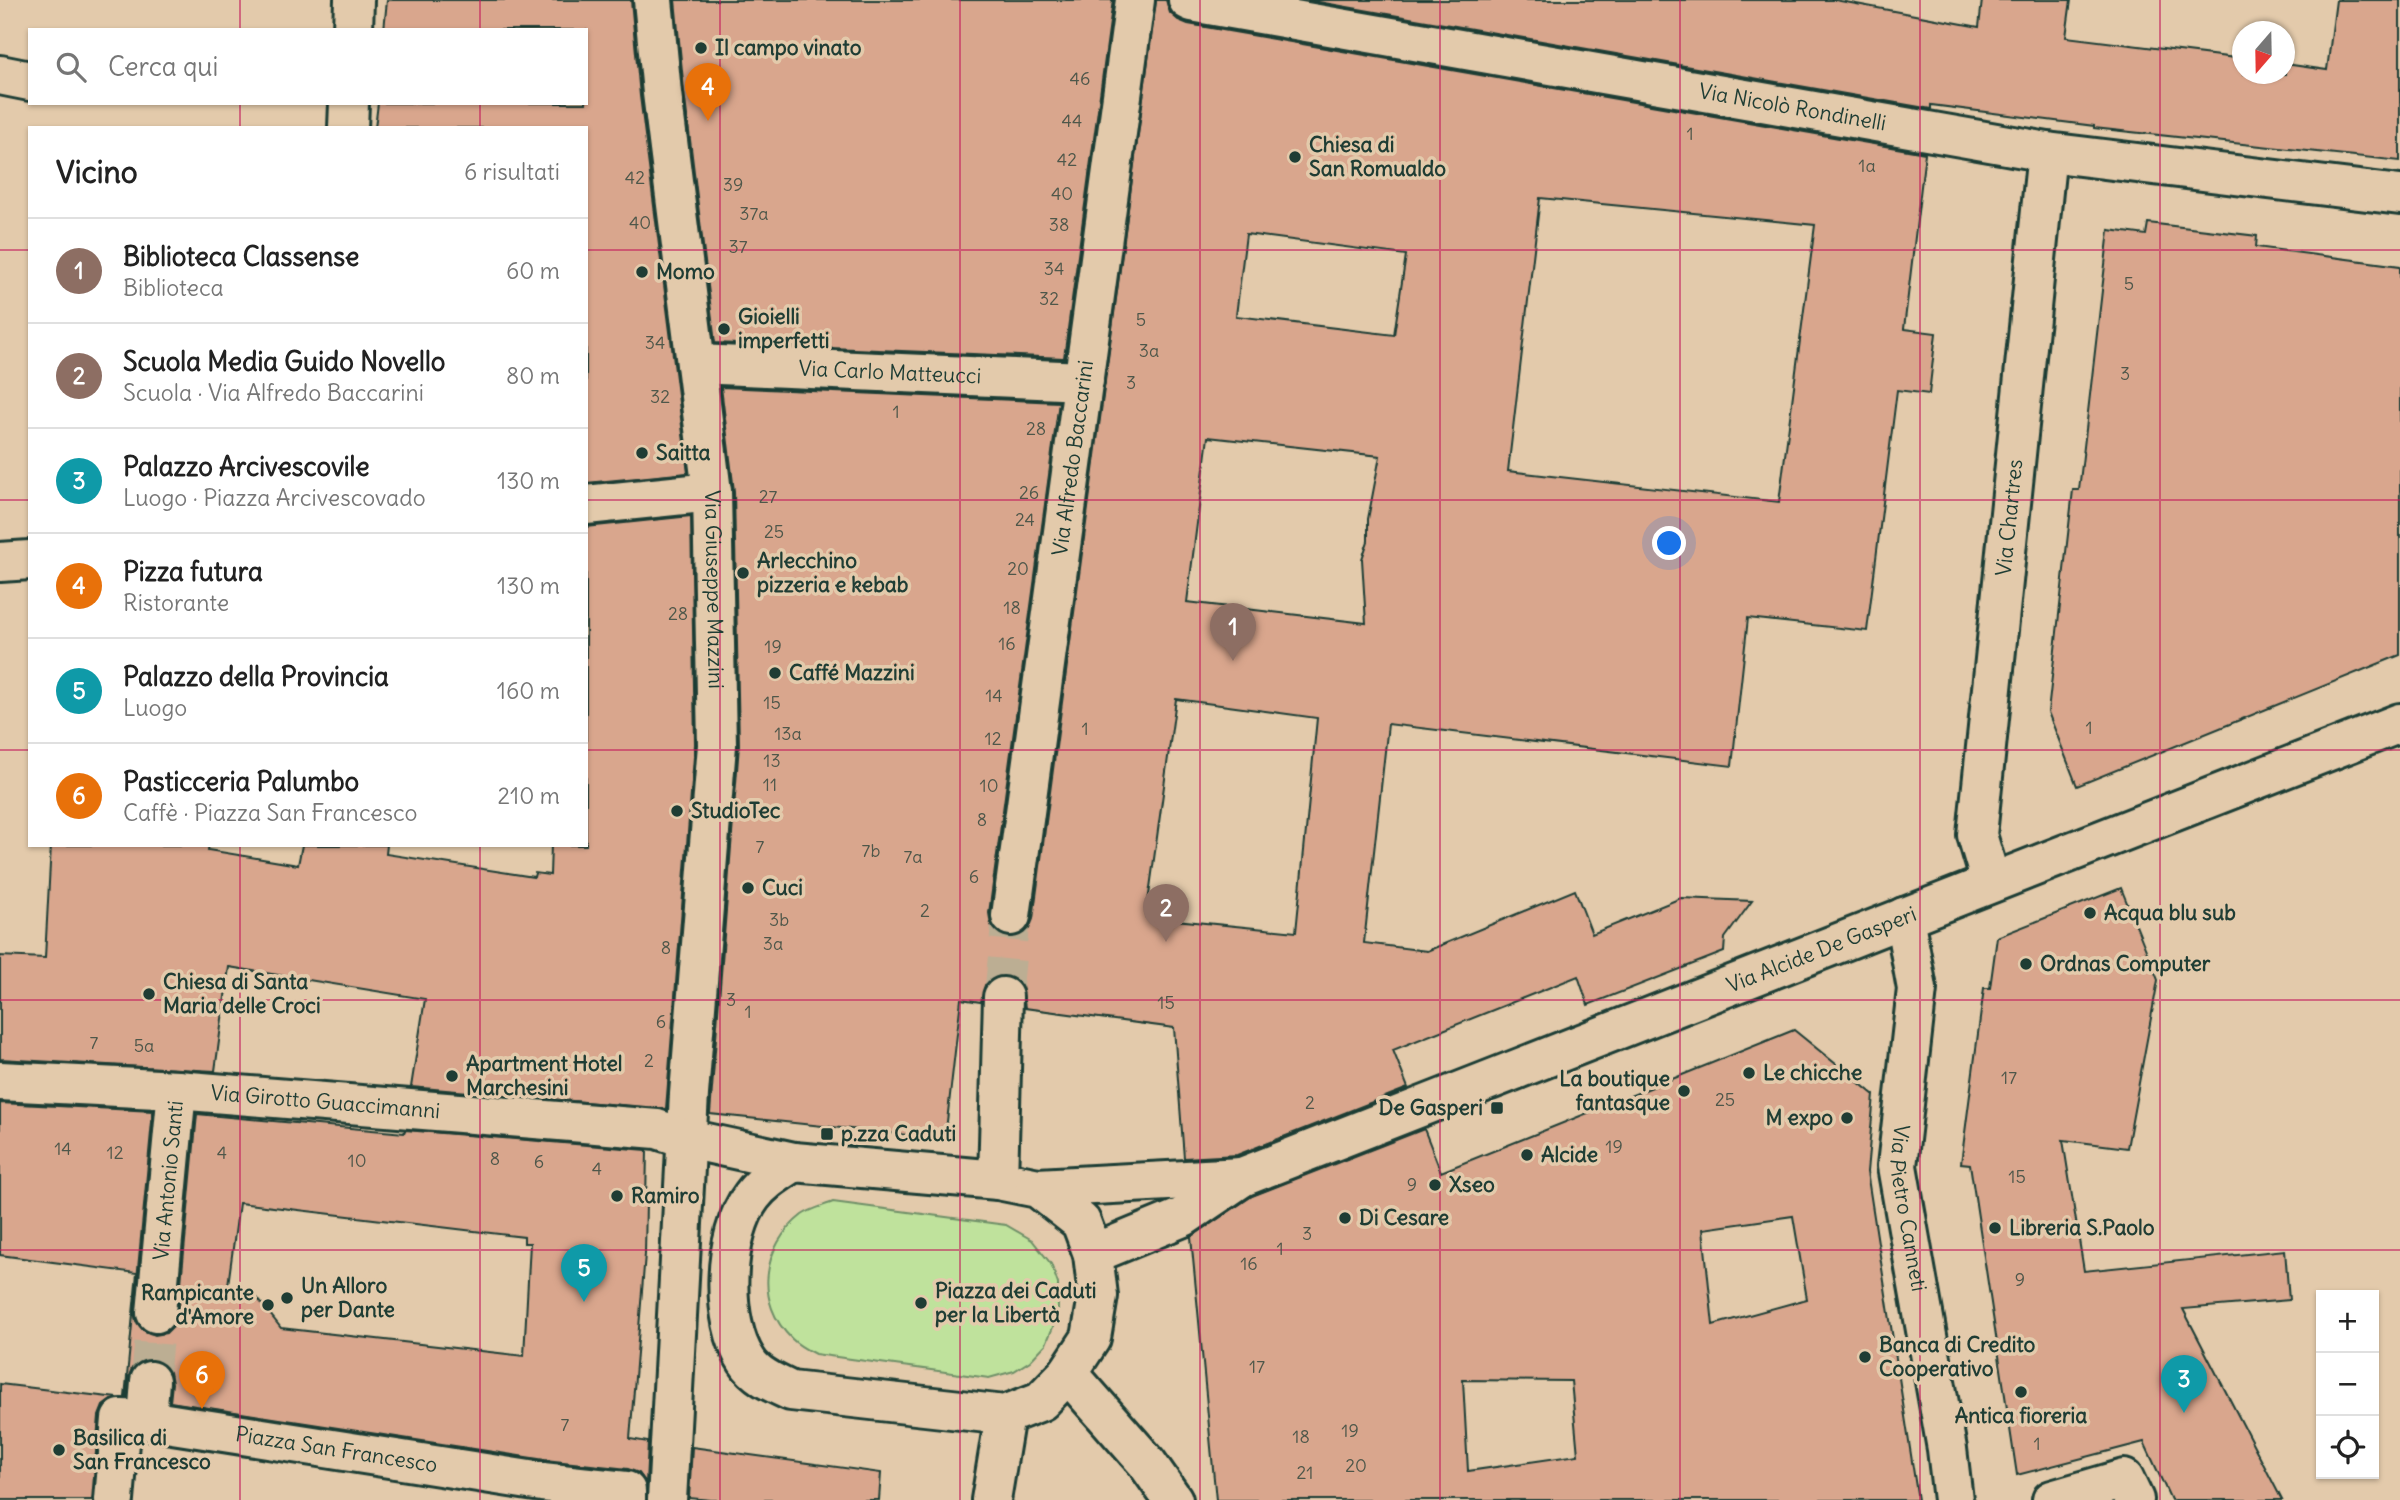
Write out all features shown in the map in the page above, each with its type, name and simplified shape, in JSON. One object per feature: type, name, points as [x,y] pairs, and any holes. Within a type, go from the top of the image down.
[{"type":"street","points":[[353,28],[354,0]]},
{"type":"street","name":"Via Giuseppe Mazzini","points":[[653,0],[712,492],[717,745],[689,1094],[667,1500]]},
{"type":"street","name":"Via Alfredo Baccarini","points":[[1011,916],[1135,0]]},
{"type":"street","name":"Via Nicolò Rondinelli","points":[[1188,0],[2046,152],[2400,195]]},
{"type":"street","points":[[0,75],[28,81]]},
{"type":"street","points":[[348,126],[349,105]]},
{"type":"street","name":"Via Chartres","points":[[1991,882],[1977,835],[2046,152]]},
{"type":"street","name":"Via Carlo Matteucci","points":[[696,364],[1084,382]]},
{"type":"street","points":[[588,505],[712,492]]},
{"type":"street","points":[[0,562],[28,561]]},
{"type":"street","name":"Via Alcide De Gasperi","points":[[1093,1254],[1183,1217],[1242,1177],[2400,723]]},
{"type":"street","name":"Via Pietro Canneti","points":[[1904,917],[1917,989],[1897,1166],[1947,1449],[1953,1500]]},
{"type":"street","points":[[998,1180],[1003,997]]},
{"type":"street","name":"Via Girotto Guaccimanni","points":[[0,1081],[177,1090],[657,1129],[688,1139],[794,1161],[998,1180],[1038,1188]]},
{"type":"street","name":"Via Antonio Santi","points":[[156,1313],[177,1090]]},
{"type":"street","points":[[794,1161],[751,1196],[740,1220],[733,1248],[728,1279],[728,1307],[734,1332],[747,1362],[765,1378],[791,1391],[1005,1415],[1041,1401],[1068,1373],[1091,1338],[1098,1296],[1093,1254],[1081,1222],[1038,1188]]},
{"type":"street","name":"Via Alcide De Gasperi","points":[[1038,1188],[1242,1177]]},
{"type":"street","points":[[1068,1373],[1147,1463],[1173,1500]]},
{"type":"street","points":[[147,1420],[150,1381]]},
{"type":"street","points":[[992,1500],[1005,1415]]},
{"type":"street","name":"Piazza San Francesco","points":[[114,1500],[121,1419],[147,1420],[542,1482],[626,1491],[625,1500]]},
{"type":"street","points":[[2052,1500],[2124,1479],[2134,1500]]},
{"type":"green space","points":[[833,1202],[1006,1225],[1032,1240],[1051,1264],[1058,1284],[1058,1315],[1046,1344],[1030,1361],[1014,1371],[989,1378],[815,1354],[800,1345],[780,1324],[772,1308],[768,1292],[771,1258],[778,1242],[802,1215]]},
{"type":"building","points":[[387,0],[631,0],[640,96],[688,473],[588,483],[588,126],[375,126],[378,105],[588,105],[588,28],[384,28]]},
{"type":"building","points":[[675,0],[1113,0],[1064,358],[715,343]]},
{"type":"building","points":[[1156,0],[1166,0],[1170,13],[1188,24],[1925,153],[1904,329],[1936,333],[1929,394],[1897,390],[1867,631],[1748,618],[1732,766],[1388,724],[1364,943],[1427,951],[1575,890],[1592,934],[1681,898],[1752,901],[1725,938],[1724,952],[1588,1005],[1578,976],[1393,1050],[1408,1088],[1237,1155],[1184,1158],[1174,1028],[1025,1008],[1022,986],[1014,978],[1003,975],[992,978],[985,985],[981,1002],[961,999],[945,1139],[710,1114],[739,745],[734,491],[721,387],[1059,402],[989,913],[991,925],[998,934],[1009,938],[1020,936],[1029,929],[1033,919]],"holes":[[[1540,198],[1815,225],[1779,502],[1508,471]],[[1246,234],[1406,255],[1394,335],[1236,316]],[[1208,437],[1380,456],[1368,519],[1368,541],[1362,559],[1366,623],[1187,602]],[[1176,699],[1317,718],[1296,932],[1146,917]]]},
{"type":"building","points":[[1307,0],[1835,0],[1979,27],[1982,0],[2071,0],[2066,37],[2232,58],[2232,84],[2295,84],[2295,65],[2327,70],[2336,0],[2400,0],[2400,161],[2094,128],[1931,105],[1931,109]]},
{"type":"building","points":[[2148,223],[2257,236],[2256,247],[2400,266],[2400,655],[2077,786],[2048,712],[2073,490],[2079,490],[2109,230],[2146,235]]},
{"type":"building","points":[[691,516],[695,744],[666,1109],[411,1087],[425,999],[229,967],[215,1071],[0,1059],[0,956],[45,958],[51,847],[209,847],[208,850],[298,865],[302,847],[387,847],[386,854],[534,877],[535,873],[550,875],[551,847],[588,847],[588,527]]},
{"type":"building","points":[[2121,888],[2158,980],[2127,1148],[2063,1140],[2084,1271],[2285,1250],[2289,1300],[2183,1309],[2282,1500],[2171,1500],[2144,1442],[2017,1475],[1970,1164],[1961,1163],[1984,988],[1990,988],[1997,937]]},
{"type":"building","points":[[1794,1030],[1874,1095],[1867,1172],[1918,1500],[1216,1500],[1191,1237],[1252,1196],[1424,1129],[1441,1172]],"holes":[[[1793,1216],[1807,1299],[1713,1325],[1703,1229]],[[1463,1380],[1571,1381],[1578,1455],[1468,1471]]]},
{"type":"building","points":[[0,1103],[153,1111],[134,1311],[136,1321],[143,1330],[155,1335],[166,1333],[178,1315],[197,1114],[404,1133],[405,1130],[647,1150],[645,1254],[630,1439],[648,1442],[646,1483],[639,1473],[628,1469],[545,1460],[170,1402],[170,1372],[163,1363],[152,1359],[141,1361],[132,1368],[125,1397],[137,1273],[0,1255]],"holes":[[[239,1203],[524,1237],[524,1243],[530,1243],[524,1356],[281,1328],[255,1295],[228,1285]]]},
{"type":"building","name":"Basilica di San Francesco","points":[[0,1384],[117,1398],[103,1406],[99,1416],[92,1500],[0,1500]]},
{"type":"building","points":[[692,1447],[881,1473],[879,1500],[689,1498]]},
{"type":"tunnel","points":[[1003,997],[1011,916]]},
{"type":"tunnel","points":[[150,1381],[156,1313]]},
{"type":"place","name":"Il campo vinato","points":[[701,48]]},
{"type":"place","name":"Pizza futura","points":[[708,121]]},
{"type":"place","name":"Chiesa di San Romualdo","points":[[1295,157]]},
{"type":"place","name":"Momo","points":[[642,272]]},
{"type":"place","name":"Gioielli imperfetti","points":[[724,329]]},
{"type":"place","name":"Saitta","points":[[642,453]]},
{"type":"place","name":"Arlecchino pizzeria e kebab","points":[[743,573]]},
{"type":"place","name":"Biblioteca Classense","points":[[1233,661]]},
{"type":"place","name":"Caffé Mazzini","points":[[775,673]]},
{"type":"place","name":"StudioTec","points":[[677,811]]},
{"type":"place","name":"Cuci","points":[[748,888]]},
{"type":"place","name":"Acqua blu sub","points":[[2090,913]]},
{"type":"place","name":"Scuola Media Guido Novello","points":[[1166,942]]},
{"type":"place","name":"Ordnas Computer","points":[[2026,964]]},
{"type":"place","name":"Chiesa di Santa Maria delle Croci","points":[[149,994]]},
{"type":"place","name":"Le chicche","points":[[1749,1073]]},
{"type":"place","name":"Apartment Hotel Marchesini","points":[[452,1076]]},
{"type":"place","name":"La boutique fantasque","points":[[1684,1091]]},
{"type":"place","name":"De Gasperi","points":[[1497,1108]]},
{"type":"place","name":"M expo","points":[[1847,1118]]},
{"type":"place","name":"p.zza Caduti","points":[[827,1134]]},
{"type":"place","name":"Alcide","points":[[1527,1155]]},
{"type":"place","name":"Xseo","points":[[1435,1185]]},
{"type":"place","name":"Ramiro","points":[[617,1196]]},
{"type":"place","name":"Di Cesare","points":[[1345,1218]]},
{"type":"place","name":"Libreria S.Paolo","points":[[1995,1228]]},
{"type":"place","name":"Un Alloro per Dante","points":[[287,1298]]},
{"type":"place","name":"Palazzo della Provincia","points":[[584,1302]]},
{"type":"place","name":"Piazza dei Caduti per la Libertà","points":[[921,1303]]},
{"type":"place","name":"Rampicante d'Amore","points":[[268,1305]]},
{"type":"place","name":"Banca di Credito Cooperativo","points":[[1865,1357]]},
{"type":"place","name":"Antica fioreria","points":[[2021,1392]]},
{"type":"place","name":"Pasticceria Palumbo","points":[[202,1409]]},
{"type":"place","name":"Palazzo Arcivescovile","points":[[2184,1413]]},
{"type":"place","name":"Basilica di San Francesco","points":[[59,1450]]}]
